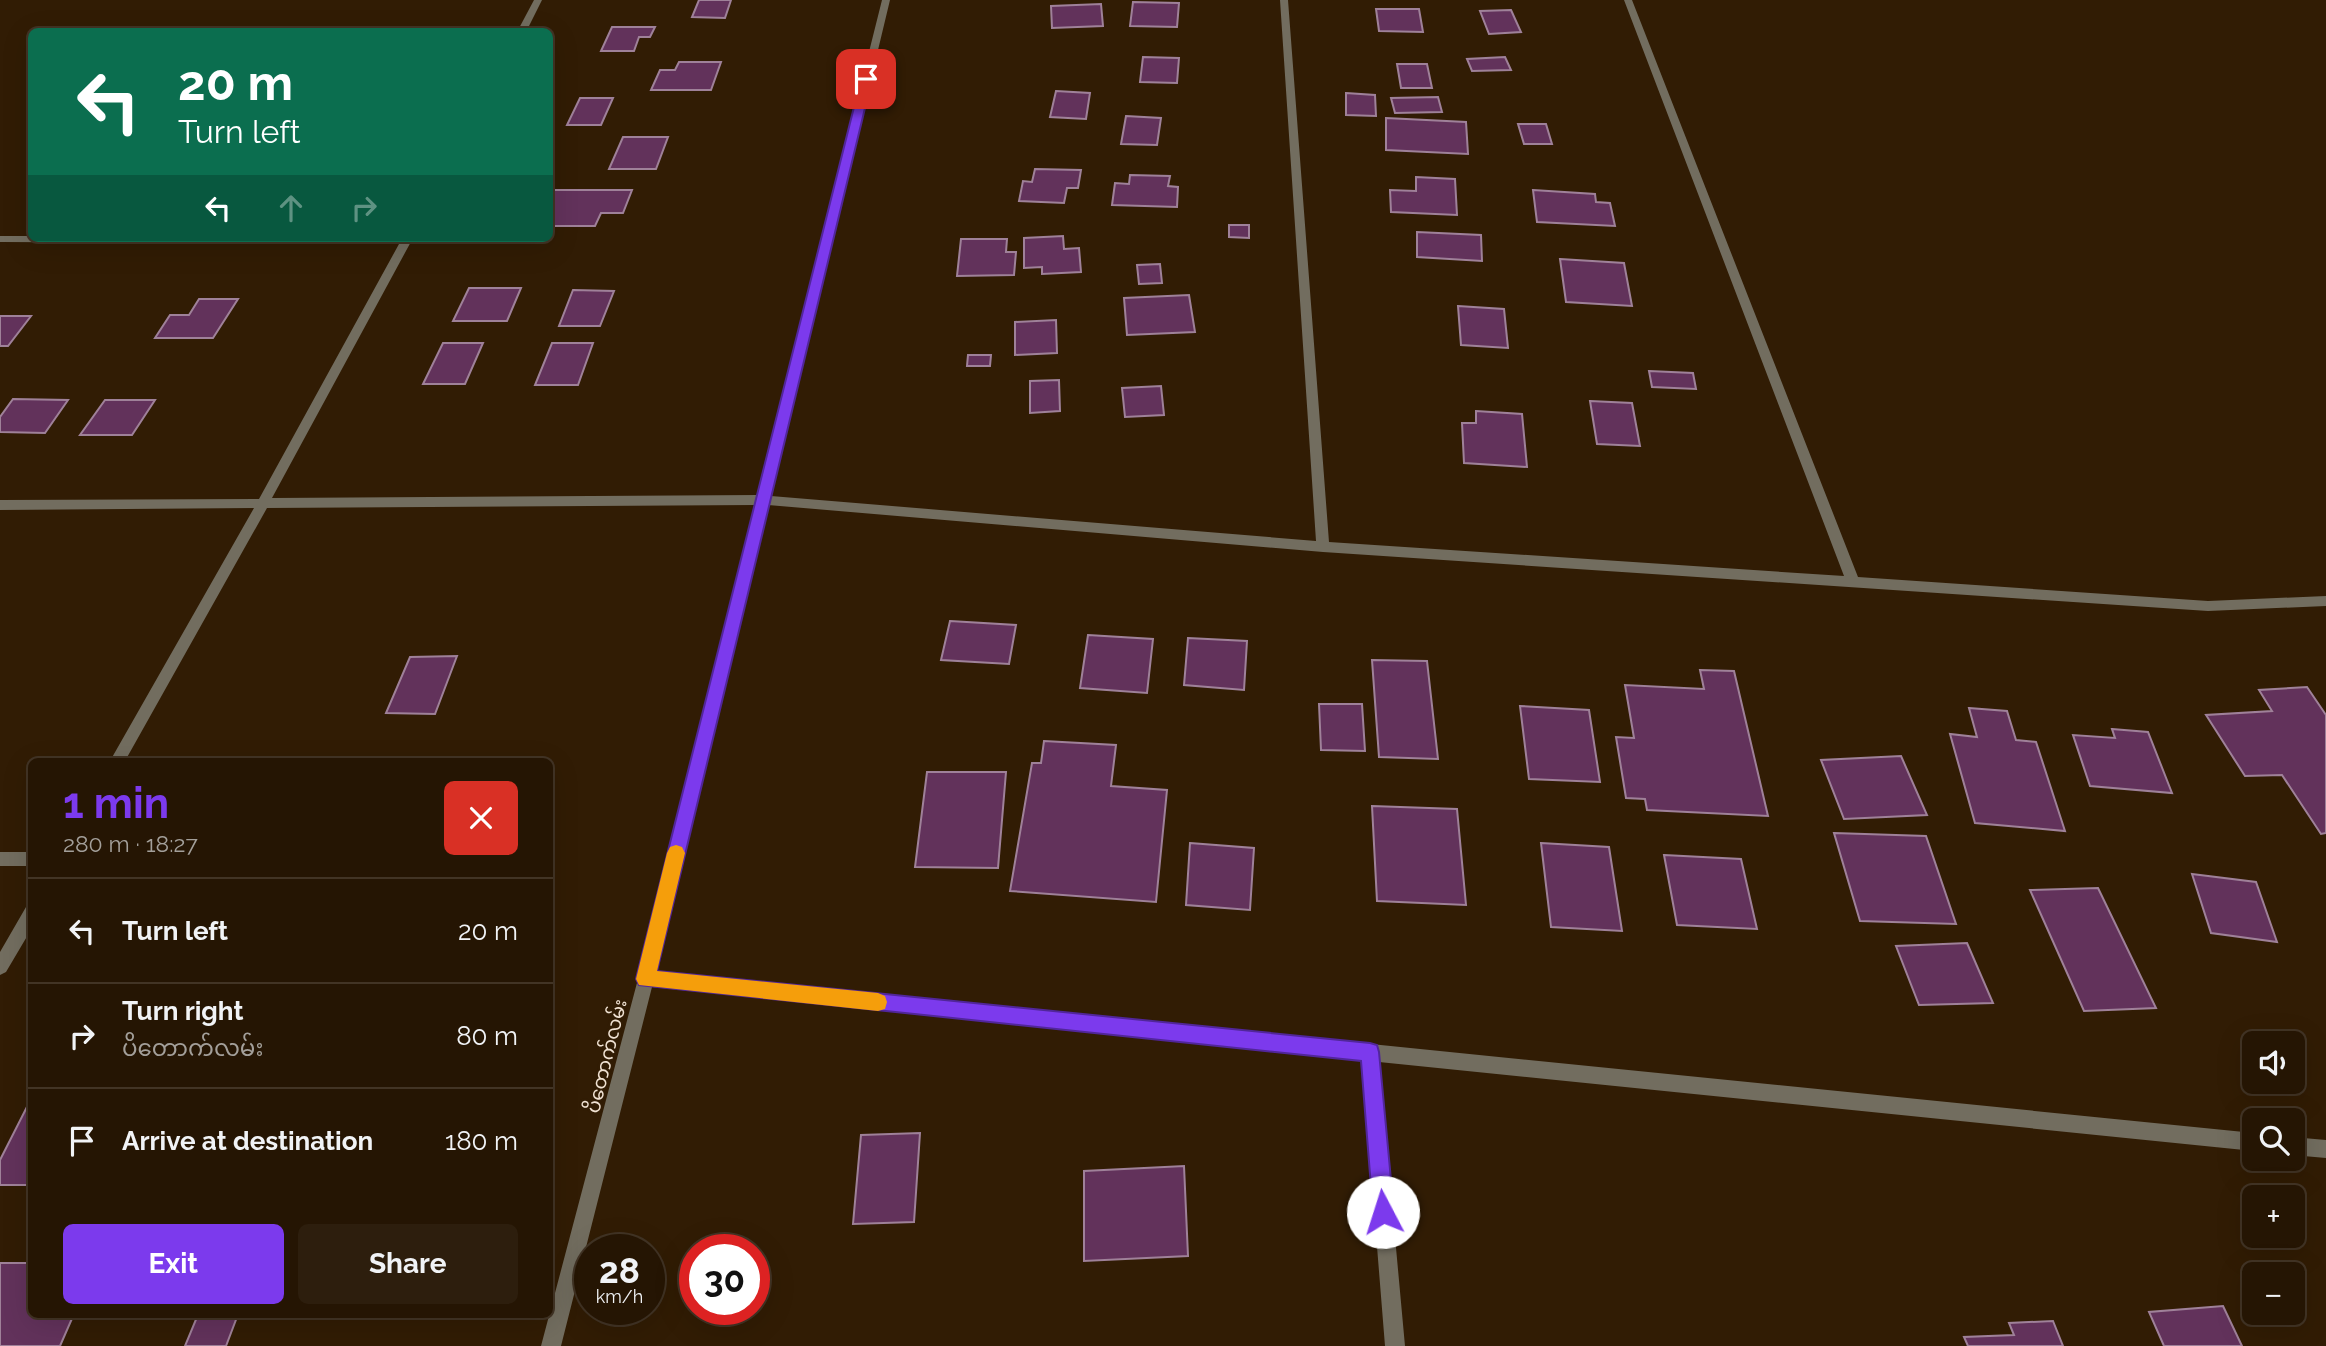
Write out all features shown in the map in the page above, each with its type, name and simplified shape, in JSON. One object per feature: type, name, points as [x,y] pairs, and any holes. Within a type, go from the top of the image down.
[{"type":"street","points":[[523,28],[538,0]]},
{"type":"street","name":"ပိတောက်လမ်း","points":[[551,1346],[646,979],[761,500],[886,0]]},
{"type":"street","points":[[1283,0],[1323,547]]},
{"type":"street","points":[[1629,0],[1853,582]]},
{"type":"street","points":[[0,239],[28,239]]},
{"type":"street","points":[[119,758],[262,505],[405,242]]},
{"type":"street","points":[[0,505],[761,500],[1323,547],[2208,606],[2326,601]]},
{"type":"street","points":[[0,859],[28,859]]},
{"type":"street","points":[[0,967],[28,919]]},
{"type":"street","points":[[646,979],[2242,1141]]},
{"type":"street","points":[[1370,1052],[1395,1346]]},
{"type":"street","points":[[2305,1148],[2326,1150]]},
{"type":"building","points":[[699,0],[731,0],[725,18],[692,17]]},
{"type":"building","points":[[1133,2],[1179,3],[1177,27],[1130,26]]},
{"type":"building","points":[[1101,4],[1103,26],[1052,28],[1051,6]]},
{"type":"building","points":[[1376,9],[1419,9],[1423,32],[1379,31]]},
{"type":"building","points":[[1511,10],[1521,32],[1489,34],[1480,11]]},
{"type":"building","points":[[612,27],[655,27],[650,37],[639,37],[634,51],[601,51]]},
{"type":"building","points":[[1143,57],[1179,58],[1177,83],[1140,82]]},
{"type":"building","points":[[1505,57],[1511,70],[1472,71],[1467,59]]},
{"type":"building","points":[[679,62],[721,62],[711,90],[651,90],[660,70],[675,70]]},
{"type":"building","points":[[1397,64],[1427,64],[1432,88],[1401,88]]},
{"type":"building","points":[[1056,91],[1090,93],[1086,119],[1050,117]]},
{"type":"building","points":[[1346,93],[1375,95],[1376,116],[1346,115]]},
{"type":"building","points":[[1438,97],[1442,112],[1395,113],[1391,98]]},
{"type":"building","points":[[580,98],[613,98],[601,125],[567,125]]},
{"type":"building","points":[[1126,116],[1161,118],[1157,145],[1121,144]]},
{"type":"building","points":[[1386,118],[1466,122],[1468,154],[1386,150]]},
{"type":"building","points":[[1518,124],[1546,124],[1552,144],[1524,144]]},
{"type":"building","points":[[623,137],[668,137],[656,169],[609,169]]},
{"type":"building","points":[[1035,169],[1081,170],[1078,188],[1067,188],[1064,203],[1019,201],[1023,181],[1032,182]]},
{"type":"building","points":[[1130,175],[1170,176],[1168,186],[1178,187],[1177,207],[1112,205],[1115,183],[1129,184]]},
{"type":"building","points":[[1416,177],[1455,179],[1457,215],[1391,212],[1390,190],[1416,191]]},
{"type":"building","points":[[553,190],[632,190],[623,213],[601,213],[595,226],[553,226]]},
{"type":"building","points":[[1533,190],[1595,194],[1596,202],[1610,203],[1615,226],[1537,222]]},
{"type":"building","points":[[1229,225],[1249,225],[1249,238],[1229,237]]},
{"type":"building","points":[[1417,232],[1481,235],[1482,261],[1417,257]]},
{"type":"building","points":[[1063,236],[1064,249],[1079,248],[1081,272],[1042,274],[1042,267],[1024,268],[1024,238]]},
{"type":"building","points":[[961,239],[1007,239],[1006,252],[1016,252],[1014,275],[957,276]]},
{"type":"building","points":[[1560,259],[1624,263],[1632,306],[1566,302]]},
{"type":"building","points":[[1160,264],[1162,283],[1139,284],[1137,265]]},
{"type":"building","points":[[469,288],[521,288],[507,321],[453,321]]},
{"type":"building","points":[[573,290],[614,291],[600,326],[559,326]]},
{"type":"building","points":[[1189,295],[1195,332],[1127,335],[1124,298]]},
{"type":"building","points":[[199,299],[238,299],[213,338],[155,338],[170,315],[189,315]]},
{"type":"building","points":[[1458,306],[1504,309],[1508,348],[1461,345]]},
{"type":"building","points":[[0,316],[31,316],[8,346],[0,346]]},
{"type":"building","points":[[1056,320],[1057,353],[1015,355],[1015,322]]},
{"type":"building","points":[[443,343],[483,343],[465,384],[423,384]]},
{"type":"building","points":[[552,343],[593,343],[578,385],[535,385]]},
{"type":"building","points":[[968,355],[991,355],[990,366],[967,366]]},
{"type":"building","points":[[1649,371],[1693,373],[1696,389],[1652,387]]},
{"type":"building","points":[[1059,380],[1060,411],[1030,413],[1030,381]]},
{"type":"building","points":[[1161,386],[1164,415],[1125,417],[1122,388]]},
{"type":"building","points":[[13,399],[68,400],[45,433],[0,432],[0,417]]},
{"type":"building","points":[[105,400],[155,400],[132,435],[80,435]]},
{"type":"building","points":[[1590,401],[1632,403],[1640,446],[1597,444]]},
{"type":"building","points":[[1476,411],[1522,414],[1527,467],[1464,463],[1462,423],[1476,423]]},
{"type":"building","points":[[950,621],[1016,625],[1009,664],[941,660]]},
{"type":"building","points":[[1088,635],[1153,639],[1147,693],[1080,688]]},
{"type":"building","points":[[1188,638],[1247,641],[1244,690],[1184,685]]},
{"type":"building","points":[[457,656],[435,714],[386,713],[410,657]]},
{"type":"building","points":[[1372,660],[1427,661],[1438,759],[1379,757]]},
{"type":"building","points":[[1700,670],[1734,671],[1768,816],[1647,810],[1645,799],[1626,798],[1616,737],[1634,738],[1625,685],[1704,689]]},
{"type":"building","points":[[2307,687],[2326,715],[2326,833],[2321,834],[2282,775],[2245,776],[2206,715],[2272,711],[2259,690]]},
{"type":"building","points":[[1319,704],[1362,704],[1365,751],[1321,750]]},
{"type":"building","points":[[1520,706],[1589,710],[1600,782],[1529,779]]},
{"type":"building","points":[[1969,708],[2007,711],[2016,740],[2036,742],[2065,831],[1975,823],[1950,734],[1977,737]]},
{"type":"building","points":[[2112,729],[2148,732],[2172,793],[2090,786],[2073,735],[2115,738]]},
{"type":"building","points":[[1044,741],[1116,745],[1111,786],[1167,790],[1156,902],[1010,891],[1032,763],[1041,763]]},
{"type":"building","points":[[1901,756],[1927,815],[1844,819],[1821,760]]},
{"type":"building","points":[[927,772],[1006,772],[998,868],[915,867]]},
{"type":"building","points":[[1372,806],[1457,809],[1466,905],[1377,901]]},
{"type":"building","points":[[1834,833],[1926,836],[1956,924],[1860,921]]},
{"type":"building","points":[[1190,843],[1254,848],[1250,910],[1186,905]]},
{"type":"building","points":[[1541,843],[1609,847],[1622,931],[1551,927]]},
{"type":"building","points":[[1664,855],[1741,859],[1757,929],[1677,925]]},
{"type":"building","points":[[2192,874],[2256,882],[2277,942],[2211,933]]},
{"type":"building","points":[[2098,888],[2156,1008],[2084,1011],[2030,890]]},
{"type":"building","points":[[1967,943],[1993,1003],[1919,1005],[1896,946]]},
{"type":"building","points":[[28,1105],[28,1185],[0,1185],[0,1160]]},
{"type":"building","points":[[920,1133],[914,1222],[853,1224],[861,1135]]},
{"type":"building","points":[[1184,1166],[1188,1256],[1084,1261],[1084,1171]]},
{"type":"building","points":[[0,1263],[28,1263],[28,1318],[72,1318],[60,1346],[0,1346]]},
{"type":"building","points":[[2223,1306],[2242,1346],[2164,1346],[2149,1312]]},
{"type":"building","points":[[197,1318],[237,1318],[226,1346],[185,1346]]},
{"type":"building","points":[[2053,1321],[2063,1346],[1968,1346],[1964,1337],[2014,1335],[2009,1323]]},
{"type":"slow traffic","points":[[676,853],[646,979],[878,1002]]},
{"type":"route","points":[[866,79],[646,979],[1370,1052],[1383,1212]]}]
